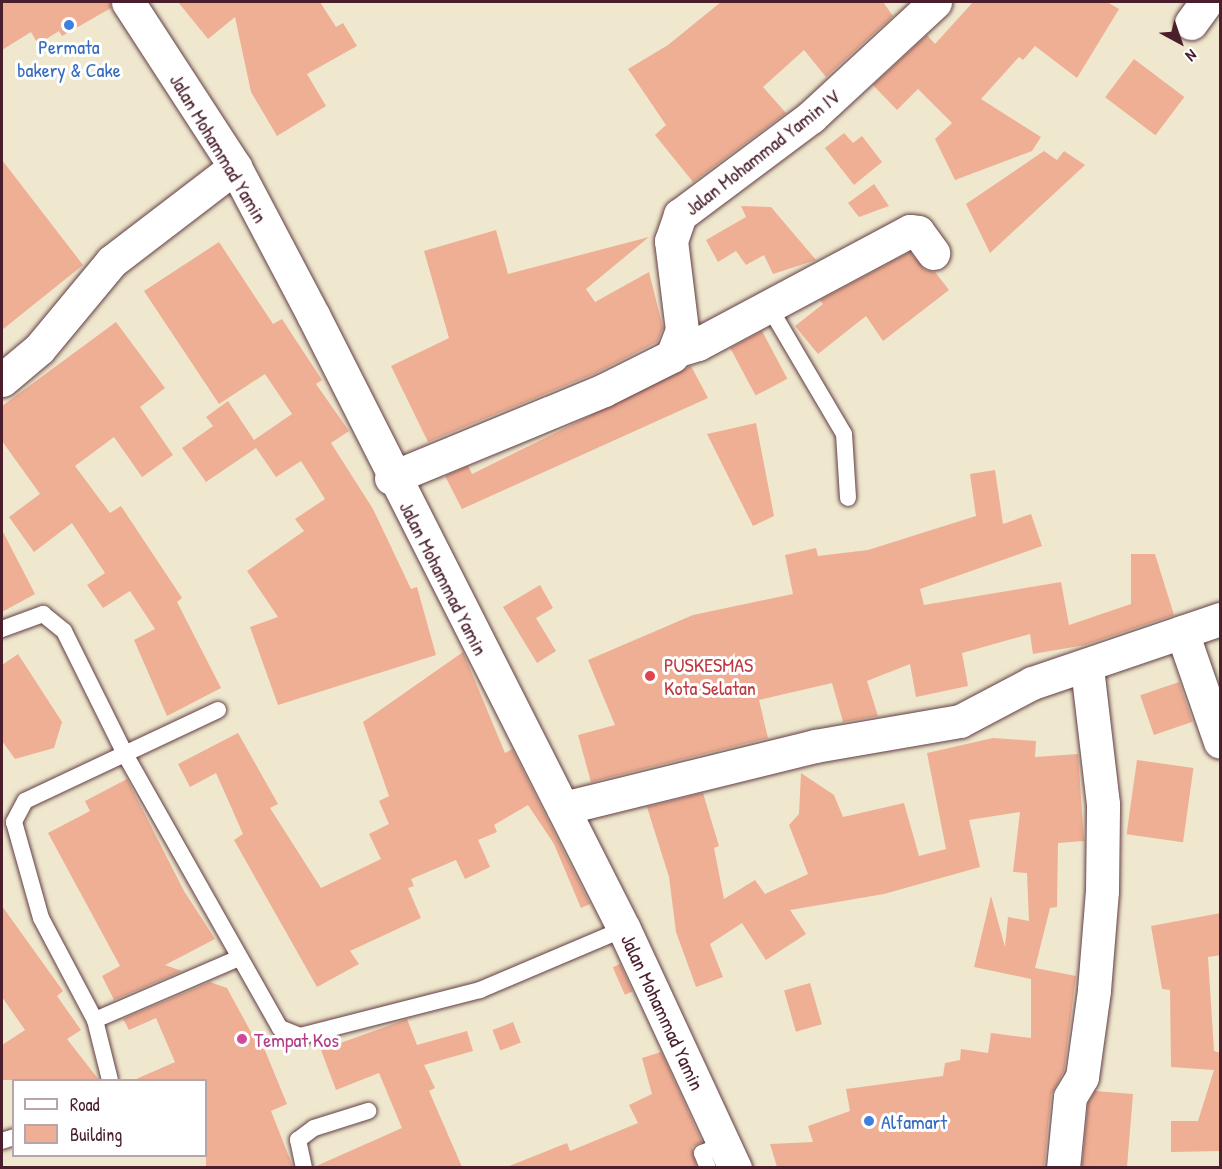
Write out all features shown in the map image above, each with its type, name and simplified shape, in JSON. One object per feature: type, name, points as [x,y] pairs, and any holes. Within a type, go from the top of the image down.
[{"type":"street","name":"Jalan Mohammad Yamin","points":[[128,2],[235,167],[391,478],[624,929],[723,1160]]},
{"type":"street","name":"Jalan Mohammad Yamin IV","points":[[675,351],[682,330],[671,241],[680,216],[811,117],[935,2]]},
{"type":"street","points":[[2,380],[39,349],[112,261],[235,167]]},
{"type":"street","points":[[391,478],[604,390],[675,351],[915,229],[933,253]]},
{"type":"street","points":[[563,808],[815,746],[960,721],[1032,683],[1087,668],[1221,619]]},
{"type":"street","points":[[1182,632],[1221,742]]},
{"type":"street","points":[[1063,1167],[1070,1097],[1082,1077],[1094,990],[1102,891],[1103,804],[1087,668]]},
{"type":"lane","points":[[768,305],[844,434],[848,498]]},
{"type":"lane","points":[[2,629],[43,614],[54,620],[126,756],[280,1028],[300,1036],[480,990],[624,929]]},
{"type":"lane","points":[[110,1079],[95,1020],[41,918],[15,814],[25,801],[126,756],[218,710]]},
{"type":"lane","points":[[95,1020],[239,958]]},
{"type":"lane","points":[[304,1167],[298,1140],[314,1128],[368,1111]]},
{"type":"building","points":[[2,2],[110,2],[111,8],[62,36],[59,31],[38,44],[31,32],[2,50]]},
{"type":"building","points":[[178,2],[320,2],[336,27],[343,23],[357,46],[307,74],[326,106],[277,136],[251,92],[235,17],[208,39]]},
{"type":"building","points":[[721,2],[883,2],[893,16],[826,77],[804,50],[763,87],[786,113],[693,182],[655,135],[666,125],[628,69],[668,45]]},
{"type":"building","points":[[973,2],[1107,2],[1119,9],[1077,78],[1035,46],[1023,60],[1019,57],[981,99],[1041,137],[1032,151],[955,180],[935,139],[952,123],[918,89],[897,110],[873,85],[927,35],[935,44]]},
{"type":"building","points":[[1134,59],[1184,97],[1155,135],[1105,97]]},
{"type":"building","points":[[844,133],[853,143],[862,136],[882,162],[854,185],[825,148]]},
{"type":"building","points":[[1044,151],[1057,160],[1064,151],[1085,165],[990,253],[966,204]]},
{"type":"building","points":[[2,160],[83,265],[2,330]]},
{"type":"building","points":[[874,184],[889,206],[859,217],[848,203]]},
{"type":"building","points":[[741,206],[771,207],[816,260],[773,274],[764,255],[746,265],[736,251],[718,262],[706,240],[746,217]]},
{"type":"building","points":[[496,230],[508,274],[649,237],[586,289],[595,302],[649,272],[663,328],[657,342],[596,373],[428,442],[391,366],[449,338],[424,251]]},
{"type":"building","points":[[219,242],[273,324],[282,319],[322,380],[316,384],[349,431],[331,443],[373,509],[411,589],[417,587],[436,655],[278,705],[250,627],[278,617],[247,571],[304,531],[295,519],[325,499],[301,461],[276,477],[256,448],[206,482],[182,448],[213,426],[206,417],[228,401],[254,440],[292,414],[265,374],[219,404],[144,291]]},
{"type":"building","points":[[910,252],[925,270],[935,272],[949,290],[883,341],[866,316],[818,354],[795,326],[823,304],[820,300]]},
{"type":"building","points":[[116,322],[165,388],[140,407],[173,455],[142,477],[114,437],[75,466],[110,513],[121,506],[182,598],[177,602],[221,688],[167,716],[134,640],[155,629],[130,591],[103,608],[87,585],[105,573],[72,523],[34,552],[9,517],[40,494],[2,441],[2,406]]},
{"type":"building","points":[[762,331],[787,379],[756,396],[730,348]]},
{"type":"building","points":[[691,366],[708,398],[462,509],[445,476],[468,466],[472,474]]},
{"type":"building","points":[[756,423],[774,516],[753,526],[707,434]]},
{"type":"building","points":[[995,470],[1003,524],[1031,514],[1042,546],[920,589],[924,605],[1061,582],[1069,625],[1131,604],[1131,554],[1155,554],[1174,615],[1085,645],[1033,654],[1030,634],[962,653],[968,686],[916,697],[910,664],[867,681],[878,716],[843,722],[832,683],[759,700],[768,738],[591,782],[578,735],[615,725],[588,660],[693,615],[793,594],[785,555],[816,548],[818,556],[868,550],[976,516],[970,474]]},
{"type":"building","points":[[2,530],[35,594],[2,612]]},
{"type":"building","points":[[540,585],[553,608],[536,618],[556,651],[537,663],[503,607]]},
{"type":"building","points":[[463,652],[505,753],[512,749],[590,904],[581,908],[554,844],[528,805],[494,825],[497,832],[478,840],[490,867],[465,879],[456,860],[411,879],[414,886],[408,888],[421,918],[350,951],[359,964],[317,987],[234,840],[243,834],[216,773],[190,787],[178,764],[238,733],[278,804],[270,808],[321,888],[381,859],[369,834],[389,824],[379,801],[389,796],[363,722]]},
{"type":"building","points":[[18,654],[62,722],[54,748],[15,759],[2,741],[2,665]]},
{"type":"building","points":[[1179,682],[1193,722],[1154,735],[1140,695]]},
{"type":"building","points":[[993,738],[1036,741],[1035,757],[1078,754],[1084,841],[1058,843],[1057,907],[1050,908],[1035,968],[1076,976],[1064,1071],[1051,1095],[1044,1167],[777,1167],[770,1144],[813,1142],[808,1126],[850,1111],[846,1089],[943,1076],[945,1063],[960,1060],[961,1049],[988,1053],[991,1033],[1031,1038],[1031,979],[974,967],[991,896],[1005,947],[1008,917],[1029,921],[1027,873],[1013,872],[1020,812],[969,820],[980,867],[884,894],[790,910],[806,934],[766,960],[742,923],[710,944],[723,977],[696,987],[676,932],[669,877],[647,807],[703,793],[719,846],[714,848],[724,899],[755,880],[765,894],[808,874],[789,825],[799,814],[801,773],[834,795],[843,817],[904,803],[919,856],[946,849],[927,753]]},
{"type":"building","points":[[1137,760],[1193,768],[1183,842],[1127,834]]},
{"type":"building","points":[[127,779],[184,891],[215,939],[165,965],[182,971],[114,1000],[102,976],[120,966],[48,833],[90,811],[85,801]]},
{"type":"building","points":[[2,906],[63,991],[57,996],[81,1030],[67,1039],[98,1079],[2,1080],[2,1045],[25,1030],[2,997]]},
{"type":"building","points":[[1221,913],[1221,955],[1208,957],[1214,1051],[1221,1053],[1221,1151],[1171,1152],[1171,1121],[1198,1121],[1214,1070],[1171,1067],[1170,990],[1162,989],[1151,926]]},
{"type":"building","points":[[620,964],[632,991],[625,995],[613,967]]},
{"type":"building","points":[[210,982],[227,988],[258,1045],[262,1043],[287,1104],[271,1111],[293,1167],[206,1167],[207,1079],[136,1079],[175,1062],[156,1018],[129,1030],[123,1019]]},
{"type":"building","points":[[810,983],[822,1024],[796,1032],[784,990]]},
{"type":"building","points":[[407,1019],[417,1045],[467,1031],[473,1051],[424,1065],[435,1088],[429,1091],[462,1167],[314,1167],[402,1128],[379,1073],[336,1090],[321,1050]]},
{"type":"building","points":[[513,1022],[521,1043],[500,1050],[492,1030]]},
{"type":"building","points":[[661,1052],[702,1142],[692,1147],[696,1167],[507,1167],[567,1143],[570,1151],[638,1123],[629,1105],[652,1094],[642,1058]]},
{"type":"building","points":[[1095,1091],[1133,1094],[1127,1167],[1082,1167],[1088,1103]]},
{"type":"place","name":"Permata bakery & Cake","points":[[69,25]]},
{"type":"place","name":"PUSKESMAS Kota Selatan","points":[[650,676]]},
{"type":"place","name":"Tempat Kos","points":[[242,1039]]},
{"type":"place","name":"Alfamart","points":[[869,1121]]}]
